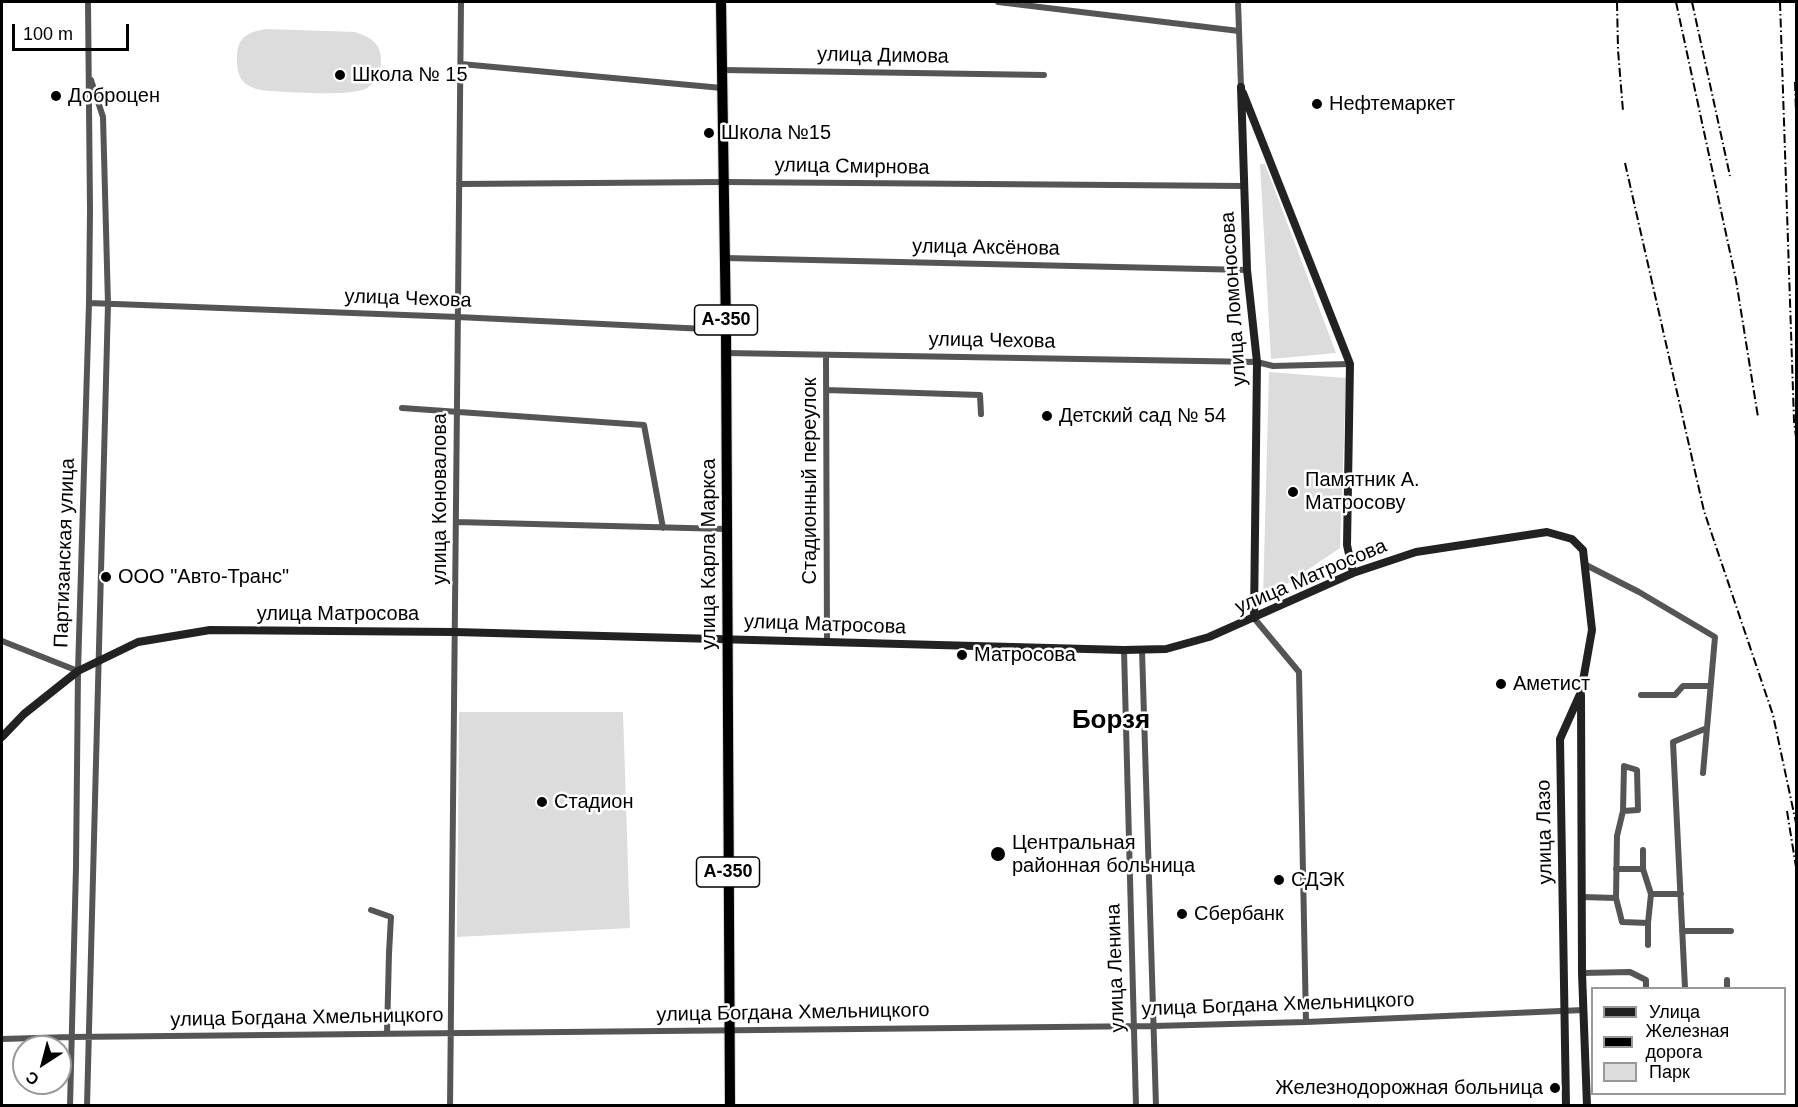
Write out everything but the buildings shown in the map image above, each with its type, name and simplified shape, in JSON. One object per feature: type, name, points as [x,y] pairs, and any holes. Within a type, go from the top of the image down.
[{"type":"highway","name":"улица Карла Маркса","points":[[721,2],[726,330],[730,1106]]},
{"type":"street","name":"Партизанская улица","points":[[71,1035],[78,671],[89,303],[88,2]]},
{"type":"street","name":"улица Коновалова","points":[[450,1106],[461,2]]},
{"type":"street","points":[[998,2],[1239,31]]},
{"type":"street","name":"улица Ломоносова","points":[[1238,2],[1247,270],[1257,362],[1254,618]]},
{"type":"street","points":[[461,64],[722,88]]},
{"type":"street","name":"улица Димова","points":[[722,70],[1044,75]]},
{"type":"street","name":"Партизанская улица","points":[[87,1106],[108,304],[104,117],[89,74]]},
{"type":"street","name":"улица Ломоносова","points":[[1240,87],[1350,364],[1347,545],[1353,573]]},
{"type":"street","name":"улица Смирнова","points":[[459,184],[724,182],[1244,186]]},
{"type":"street","name":"улица Аксёнова","points":[[725,258],[1247,270]]},
{"type":"street","name":"улица Чехова","points":[[89,303],[726,330]]},
{"type":"street","name":"улица Чехова","points":[[726,353],[1257,362],[1273,366],[1350,364]]},
{"type":"street","name":"Стадионный переулок","points":[[826,355],[827,642]]},
{"type":"street","points":[[826,390],[980,395],[981,414]]},
{"type":"street","points":[[402,408],[644,425],[663,528]]},
{"type":"street","points":[[456,522],[726,529]]},
{"type":"street","name":"улица Матросова","points":[[2,737],[24,714],[78,671],[138,642],[210,630],[455,632],[1124,650],[1166,649],[1209,637],[1353,573],[1416,552],[1547,532],[1572,539],[1583,550],[1586,565]]},
{"type":"street","points":[[1586,565],[1639,592],[1715,637],[1703,773]]},
{"type":"street","name":"улица Лазо","points":[[1566,1106],[1560,739],[1581,692],[1592,630],[1586,565]]},
{"type":"street","points":[[1254,618],[1299,672],[1306,1022]]},
{"type":"street","points":[[2,641],[78,671]]},
{"type":"street","name":"улица Ленина","points":[[1124,650],[1136,1106]]},
{"type":"street","name":"улица Ленина","points":[[1142,650],[1156,1106]]},
{"type":"street","points":[[1641,695],[1675,695],[1683,686],[1710,686]]},
{"type":"street","points":[[1581,692],[1582,973],[1587,1106]]},
{"type":"street","points":[[1685,987],[1673,742],[1707,728]]},
{"type":"street","points":[[1623,811],[1638,810],[1637,770],[1624,766],[1623,811],[1617,836],[1616,898],[1622,922],[1648,923]]},
{"type":"street","points":[[1643,850],[1643,869],[1652,894],[1648,945]]},
{"type":"street","points":[[1616,869],[1643,869]]},
{"type":"street","points":[[1652,894],[1681,894]]},
{"type":"street","name":"улица Лазо","points":[[1582,897],[1616,898]]},
{"type":"street","points":[[371,910],[391,917],[387,1034]]},
{"type":"street","points":[[1682,931],[1731,931]]},
{"type":"street","points":[[1582,973],[1630,972],[1646,980],[1646,987]]},
{"type":"street","points":[[1727,980],[1727,987]]},
{"type":"street","name":"улица Богдана Хмельницкого","points":[[72,1037],[1154,1026],[1584,1010]]},
{"type":"green space","points":[[266,29],[360,34],[374,42],[379,49],[381,64],[378,76],[367,88],[348,92],[268,91],[249,86],[239,73],[237,52],[244,37]]},
{"type":"green space","points":[[1260,164],[1265,164],[1336,353],[1271,359]]},
{"type":"green space","points":[[1269,372],[1346,378],[1340,548],[1263,600]]},
{"type":"green space","name":"Стадион","points":[[459,712],[623,712],[630,928],[457,937]]},
{"type":"railway","points":[[1617,2],[1623,111]]},
{"type":"railway","points":[[1676,2],[1736,280],[1758,417]]},
{"type":"railway","points":[[1692,2],[1730,176]]},
{"type":"railway","points":[[1780,2],[1796,437]]},
{"type":"railway","points":[[1795,82],[1796,112]]},
{"type":"railway","points":[[1625,163],[1704,511],[1773,715],[1796,823]]},
{"type":"railway","points":[[1787,811],[1796,867]]},
{"type":"place","name":"Школа № 15","points":[[340,75]]},
{"type":"place","name":"Доброцен","points":[[56,96]]},
{"type":"place","name":"Нефтемаркет","points":[[1317,104]]},
{"type":"place","name":"Школа №15","points":[[709,133]]},
{"type":"place","name":"Детский сад № 54","points":[[1047,416]]},
{"type":"place","name":"Памятник А. Матросову","points":[[1293,492]]},
{"type":"place","name":"ООО \"Авто-Транс\"","points":[[106,577]]},
{"type":"place","name":"Матросова","points":[[962,655]]},
{"type":"place","name":"Аметист","points":[[1501,684]]},
{"type":"place","name":"Стадион","points":[[542,802]]},
{"type":"place","name":"Центральная районная больница","points":[[998,854]]},
{"type":"place","name":"СДЭК","points":[[1279,880]]},
{"type":"place","name":"Сбербанк","points":[[1182,914]]},
{"type":"place","name":"Железнодорожная больница","points":[[1555,1088]]},
{"type":"district","name":"Борзя","points":[[1111,721]]}]
